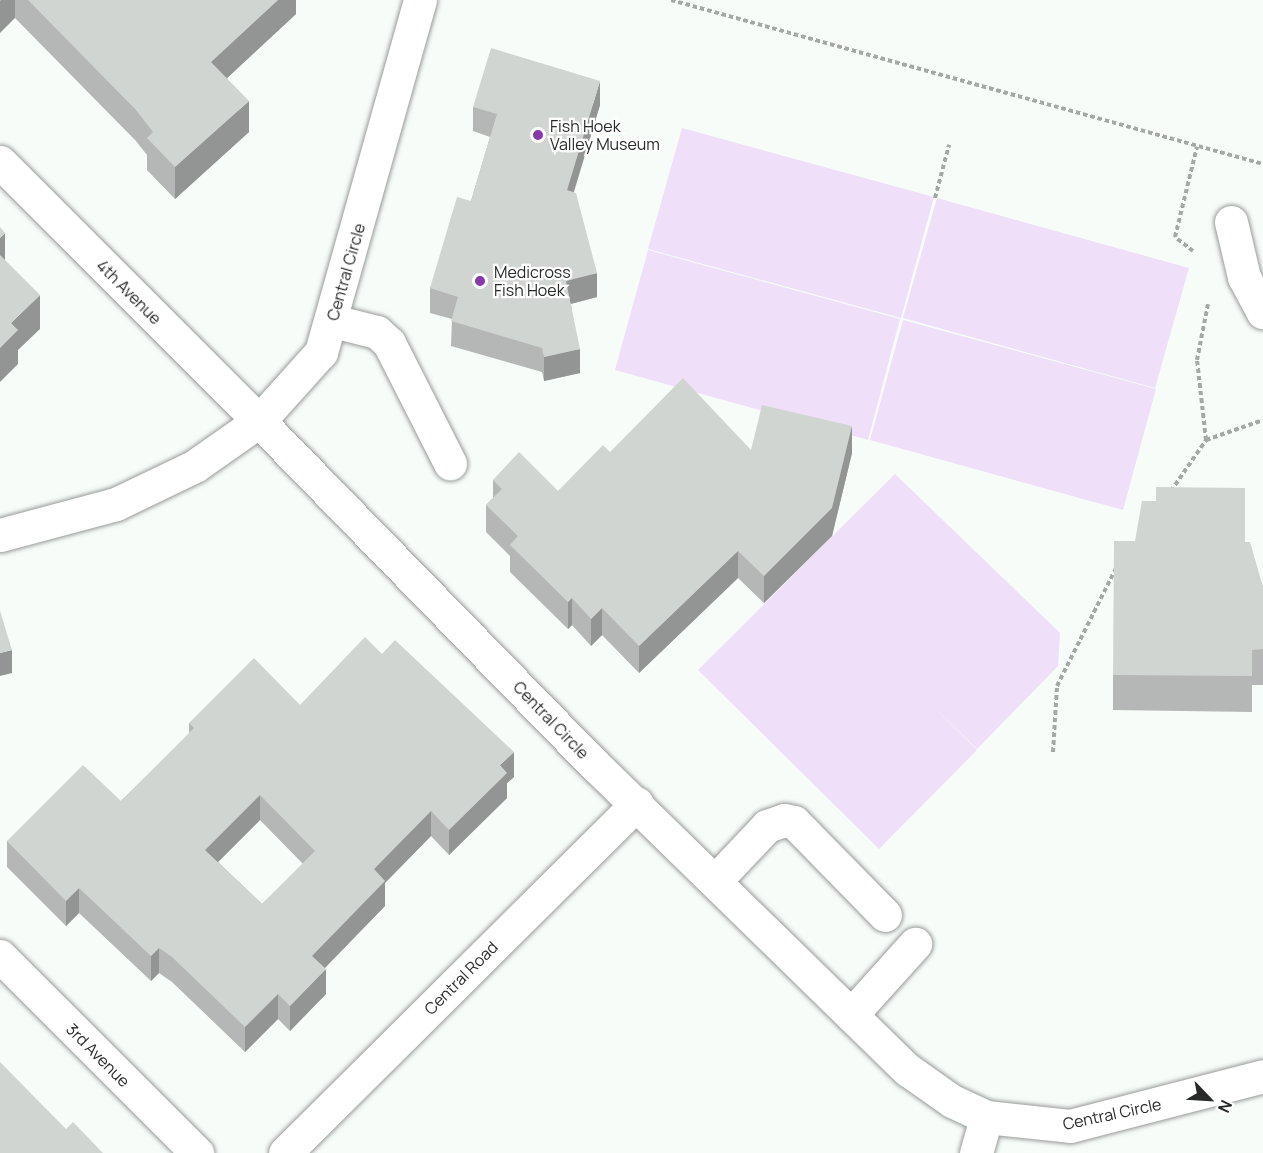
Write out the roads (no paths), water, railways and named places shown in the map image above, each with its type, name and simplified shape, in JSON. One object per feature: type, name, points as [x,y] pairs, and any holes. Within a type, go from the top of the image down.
[{"type":"street","name":"Central Circle","points":[[420,0],[333,321],[321,352],[259,421],[637,804],[908,1070],[986,1117],[1070,1126],[1263,1076]]},
{"type":"street","name":"4th Avenue","points":[[0,162],[259,421]]},
{"type":"street","points":[[1231,222],[1244,277],[1263,312]]},
{"type":"street","points":[[333,321],[377,332],[389,343],[450,463]]},
{"type":"street","points":[[0,535],[116,504],[195,466],[259,421]]},
{"type":"street","name":"Central Road","points":[[285,1153],[637,804]]},
{"type":"street","points":[[715,881],[767,826],[784,820],[794,822],[885,915]]},
{"type":"street","points":[[851,1015],[915,944]]},
{"type":"street","name":"3rd Avenue","points":[[0,956],[196,1153]]},
{"type":"street","points":[[976,1153],[986,1117]]},
{"type":"place","name":"Fish Hoek Valley Museum","points":[[538,135]]},
{"type":"place","name":"Medicross Fish Hoek","points":[[480,281]]}]
